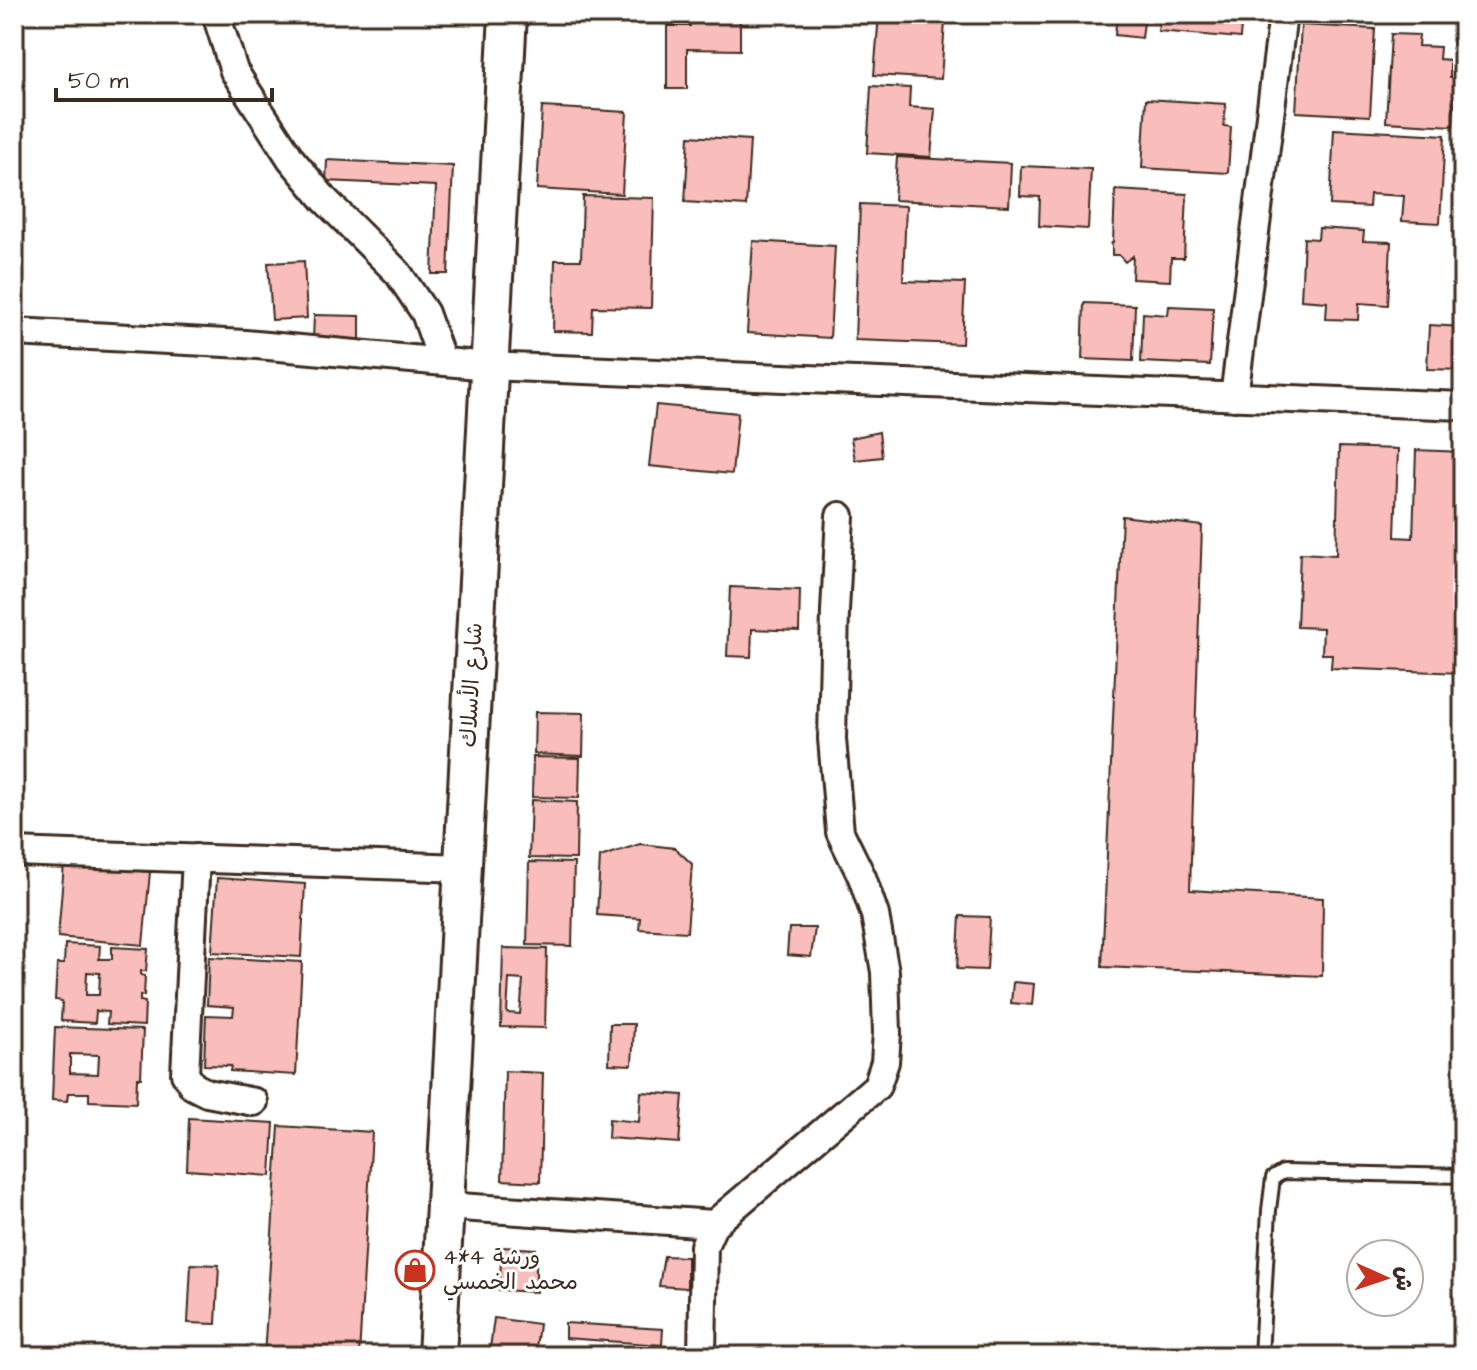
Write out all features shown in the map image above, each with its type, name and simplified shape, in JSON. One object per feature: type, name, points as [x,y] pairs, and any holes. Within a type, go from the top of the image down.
[{"type":"street","points":[[216,14],[234,71],[283,147],[325,200],[398,273],[425,313],[442,361]]},
{"type":"street","name":"شارع الأسلاك","points":[[437,1356],[508,14]]},
{"type":"street","points":[[1234,397],[1283,14]]},
{"type":"street","points":[[14,332],[245,344],[489,366],[1463,406]]},
{"type":"street","points":[[702,1356],[704,1246],[714,1224],[877,1086],[885,1062],[885,972],[875,915],[862,877],[840,832],[832,739],[840,516]]},
{"type":"street","points":[[14,852],[463,868]]},
{"type":"street","points":[[196,858],[185,1074],[193,1086],[207,1093],[254,1102]]},
{"type":"street","points":[[445,1206],[714,1224]]},
{"type":"lane","points":[[1261,1356],[1273,1178],[1283,1172],[1463,1176]]},
{"type":"building","points":[[654,14],[689,14],[688,25],[654,23]]},
{"type":"building","points":[[690,14],[740,14],[740,50],[687,49],[687,89],[667,89],[667,26],[690,26]]},
{"type":"building","points":[[879,14],[922,14],[921,20],[945,22],[941,79],[874,75]]},
{"type":"building","points":[[1117,14],[1145,14],[1142,38],[1115,35]]},
{"type":"building","points":[[1160,14],[1242,14],[1240,38],[1158,31]]},
{"type":"building","points":[[1301,25],[1375,29],[1370,116],[1296,112]]},
{"type":"building","points":[[1391,34],[1419,35],[1418,46],[1440,47],[1439,59],[1450,60],[1450,77],[1456,77],[1453,126],[1386,122]]},
{"type":"building","points":[[871,86],[910,88],[909,107],[935,109],[931,157],[867,153]]},
{"type":"building","points":[[1146,99],[1226,104],[1224,126],[1231,127],[1228,173],[1142,168]]},
{"type":"building","points":[[542,107],[627,112],[622,194],[537,189]]},
{"type":"building","points":[[1334,129],[1445,135],[1440,223],[1402,221],[1404,196],[1370,194],[1369,207],[1330,205]]},
{"type":"building","points":[[689,136],[750,140],[746,206],[685,202]]},
{"type":"building","points":[[897,157],[1011,163],[1009,206],[894,200]]},
{"type":"building","points":[[327,160],[453,166],[448,274],[432,274],[436,186],[326,181]]},
{"type":"building","points":[[1021,166],[1091,169],[1088,229],[1039,226],[1040,197],[1020,196]]},
{"type":"building","points":[[1115,190],[1187,194],[1184,258],[1171,258],[1170,281],[1132,279],[1133,256],[1125,262],[1119,255],[1112,255]]},
{"type":"building","points":[[583,196],[654,198],[651,308],[593,307],[592,332],[553,331],[555,260],[581,260]]},
{"type":"building","points":[[860,204],[906,206],[903,281],[965,283],[962,344],[855,340]]},
{"type":"building","points":[[1319,228],[1364,231],[1363,241],[1391,242],[1388,305],[1359,303],[1358,320],[1326,319],[1327,302],[1301,300],[1304,238],[1318,239]]},
{"type":"building","points":[[753,241],[835,246],[830,338],[747,333]]},
{"type":"building","points":[[304,261],[307,318],[272,320],[268,263]]},
{"type":"building","points":[[1084,303],[1135,305],[1133,361],[1082,359]]},
{"type":"building","points":[[1169,306],[1213,308],[1210,365],[1141,362],[1143,313],[1168,315]]},
{"type":"building","points":[[314,315],[360,316],[360,342],[313,340]]},
{"type":"building","points":[[1429,325],[1463,327],[1463,370],[1427,369]]},
{"type":"building","points":[[656,405],[738,413],[732,474],[649,466]]},
{"type":"building","points":[[879,432],[882,457],[855,460],[851,438]]},
{"type":"building","points":[[1339,447],[1398,449],[1395,537],[1413,538],[1416,450],[1463,452],[1463,673],[1331,668],[1332,654],[1322,654],[1323,628],[1297,627],[1300,553],[1336,555]]},
{"type":"building","points":[[1122,516],[1202,526],[1190,890],[1323,898],[1322,976],[1102,967]]},
{"type":"building","points":[[730,587],[800,590],[799,631],[752,629],[751,657],[727,656]]},
{"type":"building","points":[[535,712],[584,713],[583,756],[534,754]]},
{"type":"building","points":[[533,757],[580,758],[579,798],[532,797]]},
{"type":"building","points":[[531,800],[577,802],[576,859],[529,858]]},
{"type":"building","points":[[640,844],[675,848],[692,864],[687,932],[639,929],[640,918],[597,915],[600,857]]},
{"type":"building","points":[[529,862],[574,863],[572,946],[527,945]]},
{"type":"building","points":[[64,864],[150,872],[143,945],[58,937]]},
{"type":"building","points":[[217,878],[305,884],[301,957],[212,952]]},
{"type":"building","points":[[960,916],[990,917],[987,970],[957,969]]},
{"type":"building","points":[[789,928],[815,928],[811,957],[787,955]]},
{"type":"building","points":[[65,944],[100,946],[99,959],[112,959],[112,947],[148,949],[146,971],[141,971],[141,975],[145,976],[144,996],[140,995],[140,1001],[145,1002],[144,1026],[107,1024],[108,1012],[96,1011],[95,1023],[61,1021],[62,1001],[55,1000],[57,964],[64,964]],"holes":[[[87,972],[100,973],[99,995],[86,995]]]},
{"type":"building","points":[[503,948],[547,949],[545,1028],[501,1027]]},
{"type":"building","points":[[209,957],[302,962],[296,1075],[230,1071],[231,1066],[204,1065],[206,1015],[233,1016],[234,1007],[207,1005]]},
{"type":"building","points":[[509,979],[523,980],[520,1014],[507,1013]]},
{"type":"building","points":[[1013,982],[1034,984],[1032,1005],[1011,1003]]},
{"type":"building","points":[[610,1024],[634,1024],[632,1065],[609,1064]]},
{"type":"building","points":[[55,1027],[143,1030],[141,1078],[137,1078],[136,1103],[89,1101],[89,1093],[68,1093],[67,1101],[52,1100]],"holes":[[[70,1054],[99,1055],[98,1074],[70,1073]]]},
{"type":"building","points":[[505,1071],[543,1073],[540,1182],[502,1180]]},
{"type":"building","points":[[641,1092],[683,1095],[679,1143],[608,1138],[609,1119],[639,1122]]},
{"type":"building","points":[[189,1118],[274,1123],[271,1176],[187,1170]]},
{"type":"building","points":[[279,1126],[372,1132],[359,1356],[264,1356]]},
{"type":"building","points":[[502,1247],[536,1249],[536,1292],[499,1290]]},
{"type":"building","points":[[664,1256],[687,1257],[687,1288],[659,1286]]},
{"type":"building","points":[[191,1264],[219,1265],[216,1324],[188,1323]]},
{"type":"building","points":[[494,1318],[539,1324],[535,1356],[489,1356]]},
{"type":"building","points":[[565,1323],[663,1329],[662,1345],[565,1338]]},
{"type":"place","name":"4*4 ورشة محمد الخمسي","points":[[415,1270]]}]
